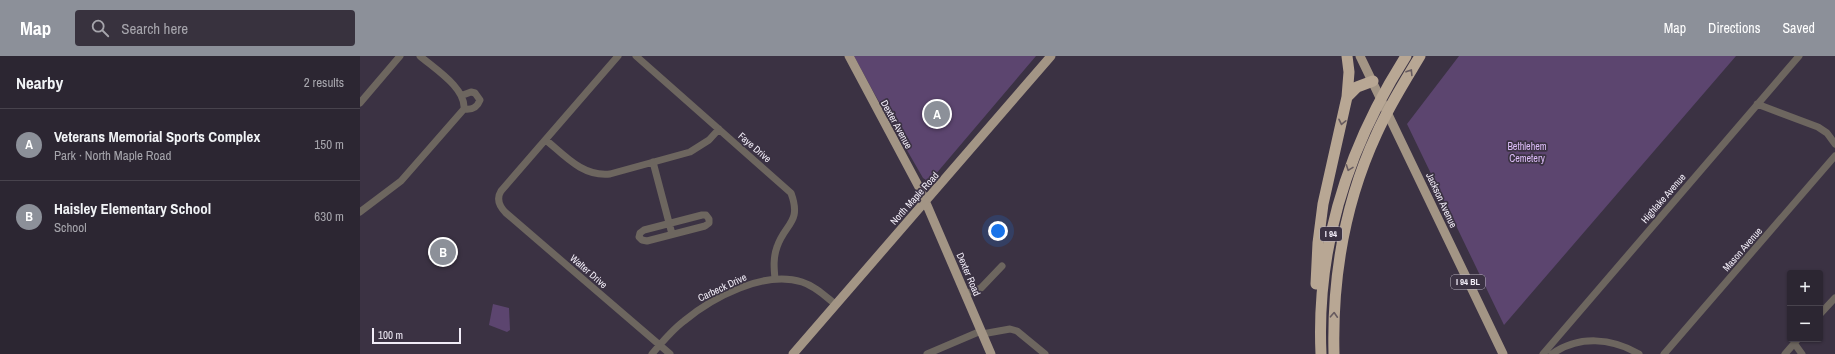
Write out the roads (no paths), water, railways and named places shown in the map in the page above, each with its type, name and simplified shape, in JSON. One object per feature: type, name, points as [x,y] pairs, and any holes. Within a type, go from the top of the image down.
[{"type":"highway","points":[[1318,354],[1315,337],[1315,297],[1318,243],[1324,204],[1347,97],[1349,72],[1347,56]]},
{"type":"highway","name":"I 94","points":[[1321,354],[1323,278],[1328,248],[1341,192],[1370,119],[1406,56]]},
{"type":"highway","name":"I 94","points":[[1334,354],[1335,287],[1343,232],[1362,169],[1376,134],[1400,89],[1420,56]]},
{"type":"highway","points":[[1347,97],[1356,87],[1373,81]]},
{"type":"main road","name":"Dexter Avenue","points":[[849,56],[926,202]]},
{"type":"main road","name":"North Maple Road","points":[[795,353],[835,304],[926,202],[1051,56]]},
{"type":"main road","name":"Jackson Avenue","points":[[1360,56],[1503,354]]},
{"type":"main road","name":"Dexter Road","points":[[926,202],[991,354]]},
{"type":"street","points":[[360,103],[400,56]]},
{"type":"street","points":[[420,56],[456,87],[463,95],[465,106]]},
{"type":"street","points":[[618,56],[546,140],[581,169],[599,175],[610,174],[690,152],[709,140],[719,129]]},
{"type":"street","name":"Faye Drive","points":[[636,56],[791,193],[794,201],[794,216],[777,246],[774,259],[775,279]]},
{"type":"street","name":"Highlake Avenue","points":[[1543,354],[1799,56]]},
{"type":"street","points":[[463,95],[471,92],[478,96],[480,100],[472,109],[465,106]]},
{"type":"street","points":[[1757,104],[1818,127],[1827,133],[1835,144]]},
{"type":"street","points":[[360,212],[401,181],[465,106]]},
{"type":"street","name":"Walter Drive","points":[[546,140],[501,191],[498,196],[498,202],[506,213],[670,354]]},
{"type":"street","name":"Mason Avenue","points":[[1664,354],[1835,156]]},
{"type":"street","points":[[653,162],[672,234]]},
{"type":"street","points":[[702,214],[706,215],[709,219],[709,223],[705,226],[647,241],[642,240],[640,237],[640,233],[644,230],[669,223],[702,214]]},
{"type":"street","points":[[965,294],[981,288],[1002,266]]},
{"type":"street","name":"Carbeck Drive","points":[[652,354],[682,322],[710,303],[747,285],[775,279],[803,282],[816,289],[835,304]]},
{"type":"street","points":[[1823,311],[1835,298]]},
{"type":"street","points":[[927,354],[982,332],[1010,329],[1017,331],[1045,354]]},
{"type":"street","points":[[1552,354],[1568,345],[1594,340],[1627,347],[1639,354]]},
{"type":"street","points":[[1785,354],[1795,342]]},
{"type":"street","points":[[1796,342],[1802,354]]},
{"type":"place","name":"Veterans Memorial Sports Complex","points":[[937,114]]},
{"type":"place","name":"Haisley Elementary School","points":[[443,252]]},
{"type":"park label","name":"Bethlehem Cemetery","points":[[1527,152]]}]
